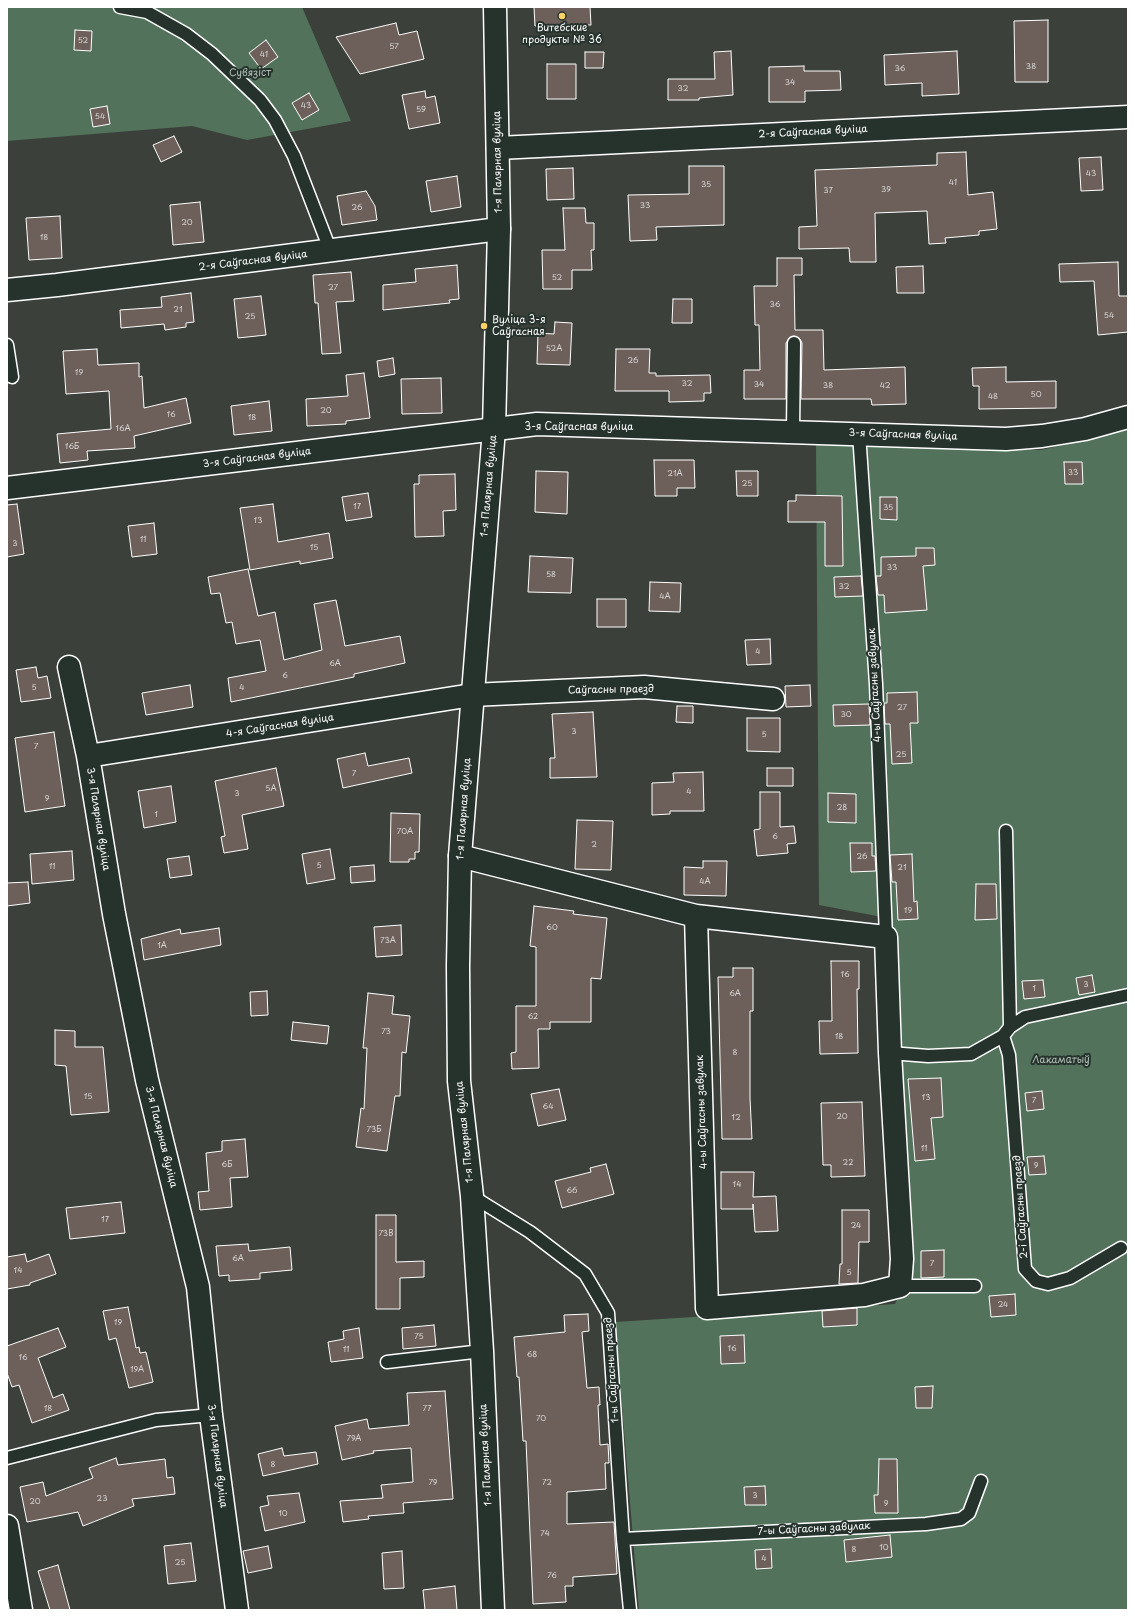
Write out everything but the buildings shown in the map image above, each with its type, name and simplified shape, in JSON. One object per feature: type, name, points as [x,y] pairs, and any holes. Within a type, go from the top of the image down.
[{"type":"street","name":"1-я Палярная вуліца","points":[[493,1610],[482,1351],[472,1196],[459,1081],[458,966],[460,856],[494,429],[499,229],[495,7]]},
{"type":"street","name":"2-я Саўгасная вуліца","points":[[498,148],[1128,117]]},
{"type":"street","name":"2-я Саўгасная вуліца","points":[[7,290],[56,286],[331,252],[499,229]]},
{"type":"street","name":"3-я Саўгасная вуліца","points":[[7,488],[537,424],[1006,438],[1042,436],[1085,429],[1128,417]]},
{"type":"street","name":"3-я Палярная вуліца","points":[[69,667],[88,756],[114,914],[147,1080],[198,1287],[211,1415],[237,1610]]},
{"type":"street","name":"Саўгасны праезд","points":[[472,695],[644,687],[773,699]]},
{"type":"street","name":"4-я Саўгасная вуліца","points":[[88,756],[472,695]]},
{"type":"street","points":[[460,856],[696,916],[886,937]]},
{"type":"street","name":"4-ы Саўгасны завулак","points":[[696,916],[707,1308],[864,1294],[900,1286],[902,1259],[890,1053],[886,937]]},
{"type":"street","points":[[7,1526],[21,1610]]},
{"type":"lane","points":[[120,7],[147,12],[186,34],[240,79],[260,100],[275,120],[294,156],[331,252]]},
{"type":"lane","points":[[482,7],[496,31]]},
{"type":"lane","points":[[794,343],[794,432]]},
{"type":"lane","points":[[7,345],[12,377]]},
{"type":"lane","name":"4-ы Саўгасны завулак","points":[[859,433],[876,684],[886,937]]},
{"type":"lane","name":"2-і Саўгасны праезд","points":[[1006,831],[1006,1032],[1026,1269],[1036,1281],[1048,1284],[1070,1278],[1121,1248]]},
{"type":"lane","points":[[890,1053],[928,1056],[971,1054],[1006,1032],[1025,1017],[1128,995]]},
{"type":"lane","name":"1-ы Саўгасны праезд","points":[[472,1196],[530,1232],[585,1274],[608,1313],[623,1539],[630,1610]]},
{"type":"lane","points":[[900,1286],[975,1286]]},
{"type":"lane","points":[[387,1362],[482,1351]]},
{"type":"lane","points":[[7,1458],[156,1420],[211,1415]]},
{"type":"lane","name":"7-ы Саўгасны завулак","points":[[623,1539],[926,1524],[961,1519],[969,1513],[981,1481]]},
{"type":"green space","name":"Сувязіст","points":[[7,7],[302,7],[351,121],[247,140],[192,126],[7,141]]},
{"type":"green space","name":"Лакаматыў","points":[[1128,430],[1128,1610],[639,1610],[615,1322],[895,1304],[908,1275],[887,918],[819,905],[816,442],[1041,450]]},
{"type":"place","name":"Витебские продукты № 36","points":[[562,16]]},
{"type":"place","name":"Вуліца 3-я Саўгасная","points":[[484,326]]}]
